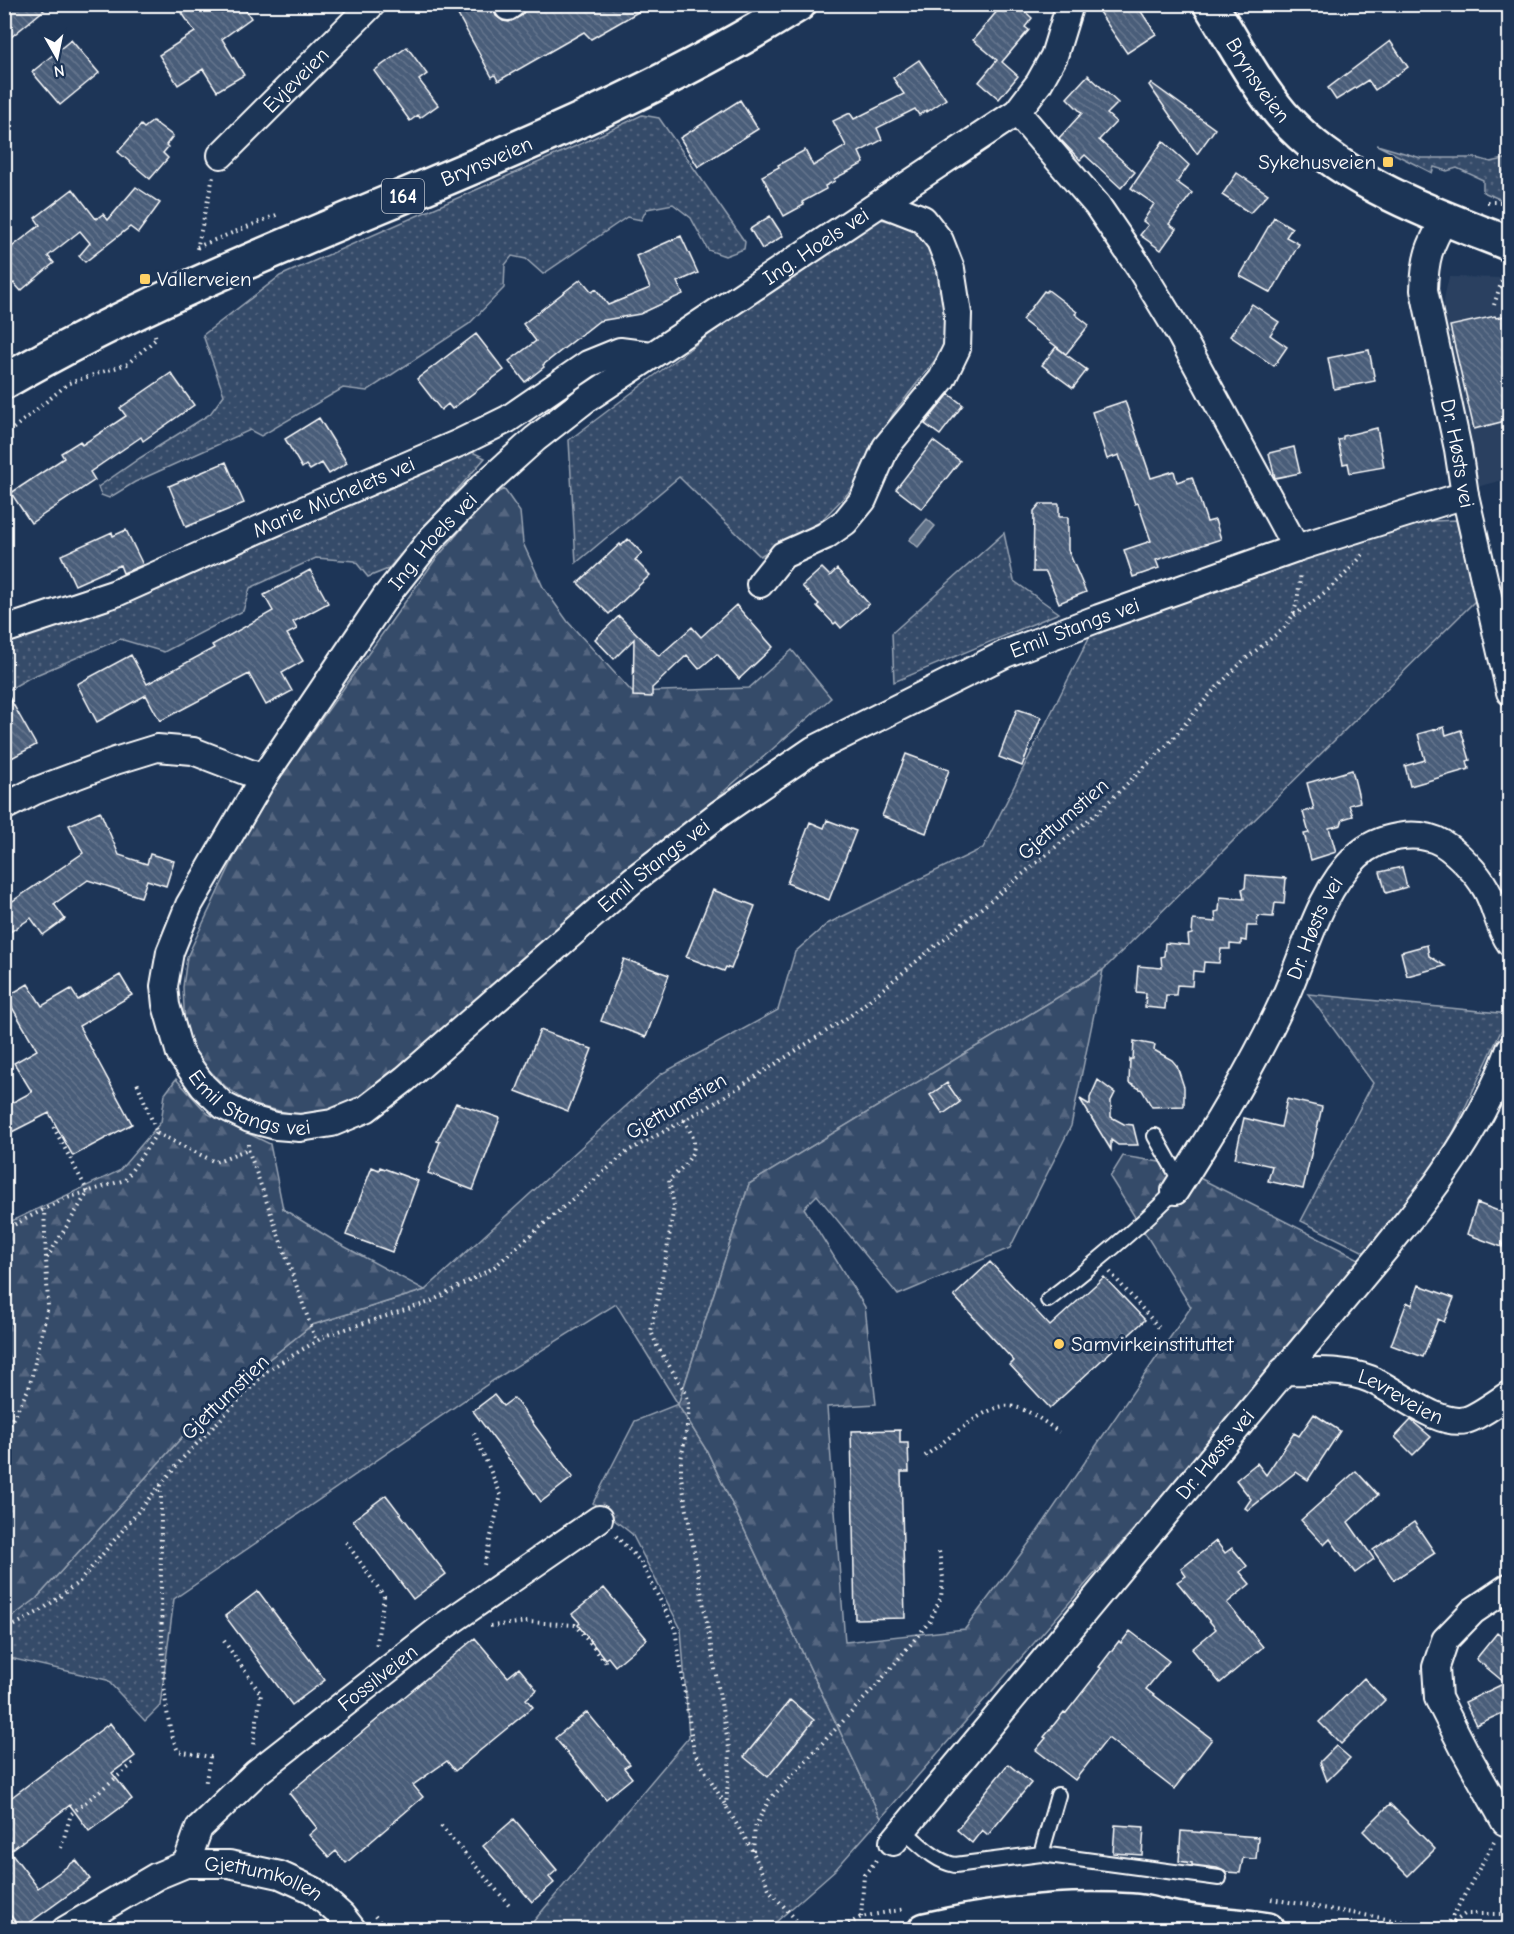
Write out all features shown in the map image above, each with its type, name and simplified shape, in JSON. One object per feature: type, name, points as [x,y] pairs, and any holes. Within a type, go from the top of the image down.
[{"type":"main road","name":"Brynsveien","points":[[4,382],[99,331],[177,293],[615,104],[710,56],[799,4]]},
{"type":"main road","name":"Brynsveien","points":[[1210,4],[1272,102],[1320,152],[1354,175],[1445,218],[1508,256]]},
{"type":"main road","points":[[925,1929],[976,1919],[1053,1911],[1133,1911],[1182,1921],[1268,1929]]},
{"type":"main road","points":[[1087,1929],[1182,1921]]},
{"type":"street","name":"Evjeveien","points":[[221,156],[372,4]]},
{"type":"street","name":"Ing. Hoels vei","points":[[263,778],[386,596],[432,538],[482,487],[535,439],[585,400],[1017,112],[1039,83],[1054,56],[1070,4]]},
{"type":"street","points":[[1017,112],[1097,206],[1139,267],[1181,336],[1296,548]]},
{"type":"street","name":"Ing. Hoels vei","points":[[760,584],[783,555],[825,536],[845,522],[863,500],[886,447],[942,379],[957,348],[958,314],[951,269],[940,241],[923,219],[882,203]]},
{"type":"street","name":"Dr. Høsts vei","points":[[1445,218],[1430,245],[1425,268],[1424,290],[1458,449],[1465,495],[1509,692]]},
{"type":"street","name":"Marie Michelets vei","points":[[4,630],[116,592],[459,443],[508,419],[588,364],[620,351],[651,356]]},
{"type":"street","name":"Emil Stangs vei","points":[[263,778],[189,905],[170,952],[164,986],[166,1005],[180,1054],[203,1086],[224,1106],[250,1119],[276,1126],[300,1128],[332,1123],[366,1109],[405,1079],[633,880],[719,814],[813,750],[1005,654],[1296,548],[1465,495]]},
{"type":"street","points":[[4,807],[35,791],[157,748],[192,751],[263,778]]},
{"type":"street","name":"Dr. Høsts vei","points":[[1178,1187],[1213,1133],[1256,1054],[1284,998],[1322,907],[1339,877],[1358,855],[1377,842],[1402,837],[1422,836],[1442,843],[1463,860],[1486,888],[1509,944]]},
{"type":"street","name":"Dr. Høsts vei","points":[[898,1836],[1387,1247],[1448,1167],[1475,1123],[1509,1049]]},
{"type":"street","name":"Levreveien","points":[[1283,1371],[1345,1373],[1370,1379],[1434,1414],[1452,1421],[1467,1420],[1509,1395]]},
{"type":"street","name":"Fossilveien","points":[[186,1864],[199,1828],[256,1773],[467,1610],[599,1519]]},
{"type":"street","points":[[1505,1822],[1438,1698],[1436,1667],[1445,1640],[1473,1611],[1509,1586]]},
{"type":"street","name":"Gjettumkollen","points":[[65,1929],[157,1876],[186,1864],[229,1864],[280,1875],[313,1890],[342,1916],[352,1929]]},
{"type":"lane","points":[[1048,1300],[1100,1260],[1147,1219],[1178,1187],[1155,1136]]},
{"type":"lane","points":[[1041,1854],[1058,1795]]},
{"type":"lane","points":[[898,1836],[945,1863],[955,1865],[1041,1854],[1219,1878]]},
{"type":"path","points":[[196,254],[212,180],[221,156]]},
{"type":"path","points":[[1487,202],[1509,202]]},
{"type":"path","points":[[197,247],[282,213]]},
{"type":"path","points":[[1494,304],[1508,256]]},
{"type":"path","points":[[4,436],[69,383],[127,364],[156,339],[154,332]]},
{"type":"path","points":[[1293,615],[1321,597],[1348,572],[1374,540],[1367,524]]},
{"type":"path","name":"Gjettumstien","points":[[4,1631],[42,1610],[80,1581],[184,1457],[268,1370],[327,1335],[430,1302],[493,1268],[628,1151],[705,1109],[850,1016],[1097,813],[1169,743],[1213,691],[1242,662],[1285,627],[1293,615],[1300,585],[1301,567],[1296,548]]},
{"type":"path","points":[[136,1080],[157,1133],[215,1162],[248,1149]]},
{"type":"path","points":[[250,1119],[248,1149],[316,1341]]},
{"type":"path","points":[[684,1120],[695,1141],[693,1152],[669,1180],[674,1206],[666,1263],[651,1331],[657,1346],[686,1393],[689,1403],[681,1460],[681,1477],[730,1754],[726,1806]]},
{"type":"path","points":[[53,1126],[88,1192]]},
{"type":"path","points":[[4,1230],[64,1199],[125,1180],[157,1133]]},
{"type":"path","points":[[46,1259],[88,1192]]},
{"type":"path","points":[[4,1435],[29,1388],[48,1306],[44,1209]]},
{"type":"path","points":[[1100,1260],[1161,1330]]},
{"type":"path","points":[[925,1456],[976,1418],[995,1408],[1008,1405],[1026,1410],[1059,1432]]},
{"type":"path","points":[[474,1433],[501,1495],[467,1610],[471,1628],[528,1622],[575,1625],[609,1665]]},
{"type":"path","points":[[161,1484],[160,1619],[165,1691],[174,1742],[178,1751],[210,1757],[199,1828]]},
{"type":"path","points":[[599,1519],[640,1561],[675,1629],[694,1752],[753,1852],[770,1892],[805,1929]]},
{"type":"path","points":[[346,1542],[384,1596],[370,1684]]},
{"type":"path","points":[[753,1852],[755,1827],[769,1800],[876,1686],[930,1621],[941,1597],[943,1578],[939,1551]]},
{"type":"path","points":[[224,1641],[261,1694],[246,1782]]},
{"type":"path","points":[[61,1848],[71,1814],[134,1763]]},
{"type":"path","points":[[1505,1822],[1446,1928],[1465,1914],[1509,1914]]},
{"type":"path","points":[[441,1826],[510,1907]]},
{"type":"path","points":[[861,1917],[864,1875],[898,1836]]},
{"type":"shaded area","points":[[1449,277],[1509,278],[1509,478],[1477,487],[1441,329]]},
{"type":"shaded area","points":[[927,519],[935,526],[918,547],[909,540]]},
{"type":"green space","points":[[642,115],[659,118],[745,242],[744,249],[725,256],[708,250],[691,218],[673,204],[647,209],[641,220],[627,217],[543,274],[526,259],[512,256],[505,265],[504,288],[469,324],[367,391],[343,388],[261,436],[250,430],[135,482],[109,498],[101,495],[98,487],[210,414],[224,395],[203,335],[280,276]]},
{"type":"green space","points":[[1377,145],[1421,158],[1477,158],[1491,162],[1509,158],[1509,203],[1483,192],[1483,180],[1457,168],[1447,171],[1434,167],[1432,173]]},
{"type":"green space","points":[[877,218],[917,229],[946,271],[950,318],[943,350],[893,414],[853,488],[820,522],[760,556],[679,477],[576,563],[569,440],[711,333]]},
{"type":"green space","points":[[472,452],[485,458],[388,569],[368,577],[355,561],[316,558],[250,588],[243,611],[164,652],[120,639],[29,678],[5,692],[4,641],[103,612],[133,600]]},
{"type":"green space","points":[[504,489],[520,512],[523,543],[543,587],[568,622],[632,692],[749,688],[792,650],[831,698],[401,1073],[322,1121],[250,1104],[225,1086],[196,1057],[185,1031],[183,987],[187,957],[256,811],[435,560],[489,497]]},
{"type":"green space","points":[[1456,520],[1476,600],[1103,970],[749,1184],[678,1405],[707,1451],[881,1818],[836,1869],[768,1929],[527,1929],[689,1737],[681,1629],[632,1534],[593,1503],[635,1421],[678,1404],[616,1304],[494,1380],[174,1599],[160,1706],[145,1721],[107,1680],[5,1657],[4,1622],[36,1599],[210,1406],[312,1325],[425,1290],[661,1074],[778,1010],[795,952],[827,924],[983,848],[1099,618],[1367,524]]},
{"type":"green space","points":[[1004,533],[1014,581],[1059,613],[894,682],[892,633]]},
{"type":"green space","points":[[1103,970],[1071,1126],[1010,1248],[898,1295],[817,1195],[804,1208],[865,1307],[876,1404],[827,1407],[845,1642],[965,1629],[1035,1535],[1191,1307],[1110,1177],[1123,1156],[1172,1164],[1363,1261],[1277,1365],[881,1818],[707,1451],[678,1405],[749,1184]]},
{"type":"green space","points":[[1308,994],[1509,1014],[1447,1146],[1368,1254],[1301,1221],[1373,1083]]},
{"type":"green space","points":[[176,1079],[208,1114],[270,1144],[283,1209],[336,1242],[425,1290],[312,1325],[210,1406],[36,1599],[5,1622],[5,1224],[119,1171],[161,1122],[165,1094]]},
{"type":"building","points":[[4,4],[51,4],[4,43]]},
{"type":"building","points":[[176,4],[242,4],[251,18],[222,39],[244,75],[217,91],[203,69],[178,85],[159,55],[195,32]]},
{"type":"building","points":[[452,4],[494,4],[493,9],[496,16],[509,22],[521,16],[527,4],[652,4],[591,39],[584,32],[498,81],[495,75],[492,77]]},
{"type":"building","points":[[1003,4],[1017,4],[1032,18],[1025,27],[1029,30],[1002,62],[1018,76],[999,99],[979,82],[997,60],[973,40]]},
{"type":"building","points":[[1109,4],[1136,4],[1156,34],[1127,53],[1099,12]]},
{"type":"building","points":[[71,40],[99,73],[60,105],[32,72]]},
{"type":"building","points":[[1390,41],[1408,67],[1375,90],[1368,80],[1336,100],[1328,88]]},
{"type":"building","points":[[407,47],[427,74],[419,80],[438,105],[420,118],[418,115],[410,121],[374,71]]},
{"type":"building","points":[[919,60],[946,99],[927,112],[926,110],[919,115],[915,109],[877,128],[882,140],[859,152],[864,163],[834,179],[835,181],[825,186],[826,189],[802,202],[804,205],[784,216],[762,176],[805,150],[813,166],[846,146],[833,121],[850,113],[854,119],[904,94],[893,78]]},
{"type":"building","points":[[1088,75],[1118,103],[1107,114],[1116,122],[1099,140],[1135,172],[1121,188],[1085,155],[1080,160],[1059,138],[1082,113],[1067,98]]},
{"type":"building","points":[[1151,83],[1215,129],[1197,154],[1149,85]]},
{"type":"building","points":[[740,100],[758,129],[698,167],[680,138]]},
{"type":"building","points":[[153,121],[173,136],[163,153],[168,158],[150,179],[118,152],[141,125],[144,128]]},
{"type":"building","points":[[1163,141],[1189,165],[1177,182],[1192,193],[1169,224],[1176,229],[1161,250],[1140,235],[1148,225],[1143,221],[1154,204],[1131,188]]},
{"type":"building","points":[[1237,173],[1268,194],[1250,213],[1222,195]]},
{"type":"building","points":[[136,187],[160,203],[138,233],[130,227],[85,262],[79,256],[90,243],[80,231],[48,256],[54,263],[21,291],[14,283],[4,291],[4,253],[40,225],[35,218],[73,189],[96,219],[103,214],[108,220]]},
{"type":"building","points":[[770,216],[783,236],[762,249],[750,229]]},
{"type":"building","points":[[1274,217],[1292,228],[1286,237],[1299,244],[1271,293],[1240,276]]},
{"type":"building","points":[[681,236],[698,273],[677,282],[683,294],[640,314],[599,321],[525,382],[509,361],[536,341],[523,324],[581,279],[592,292],[596,289],[608,305],[650,288],[636,256]]},
{"type":"building","points":[[1048,290],[1077,312],[1075,314],[1089,325],[1066,354],[1022,320],[1044,291]]},
{"type":"building","points":[[1252,304],[1279,322],[1270,335],[1287,347],[1274,366],[1230,336]]},
{"type":"building","points":[[1509,315],[1509,415],[1501,422],[1474,429],[1450,326]]},
{"type":"building","points":[[476,334],[504,370],[452,409],[448,404],[441,410],[417,379]]},
{"type":"building","points":[[1056,347],[1087,370],[1073,388],[1042,365]]},
{"type":"building","points":[[1369,350],[1375,381],[1334,389],[1328,358]]},
{"type":"building","points":[[171,373],[194,405],[143,441],[141,437],[90,472],[95,480],[31,523],[11,493],[64,458],[61,453],[80,441],[82,445],[126,416],[120,408]]},
{"type":"building","points":[[949,394],[963,405],[940,435],[925,424]]},
{"type":"building","points":[[1125,401],[1151,478],[1174,471],[1177,482],[1192,477],[1207,522],[1215,520],[1221,539],[1156,560],[1159,568],[1133,577],[1124,550],[1151,541],[1138,503],[1135,504],[1119,455],[1107,459],[1092,412]]},
{"type":"building","points":[[319,418],[347,463],[329,474],[322,463],[310,470],[306,465],[302,468],[285,439]]},
{"type":"building","points":[[1377,428],[1384,467],[1350,473],[1348,463],[1343,464],[1338,440],[1343,439],[1343,436]]},
{"type":"building","points":[[933,441],[960,461],[922,509],[896,489]]},
{"type":"building","points":[[1294,447],[1300,473],[1275,478],[1269,453]]},
{"type":"building","points":[[226,462],[244,503],[186,527],[169,486]]},
{"type":"building","points":[[1040,504],[1059,504],[1059,517],[1068,517],[1068,550],[1086,592],[1059,603],[1046,572],[1033,572],[1034,511]]},
{"type":"building","points":[[126,530],[143,565],[123,573],[120,565],[75,585],[61,555],[112,532],[113,536]]},
{"type":"building","points":[[628,539],[642,553],[635,560],[650,575],[609,614],[578,583]]},
{"type":"building","points":[[822,568],[830,576],[837,569],[869,604],[841,628],[817,606],[819,604],[802,586]]},
{"type":"building","points":[[310,570],[328,603],[293,622],[297,629],[287,634],[303,661],[282,673],[292,691],[266,705],[249,674],[160,721],[146,695],[97,722],[77,684],[131,655],[147,684],[214,648],[212,645],[273,611],[264,595]]},
{"type":"building","points":[[736,605],[773,647],[739,679],[717,654],[699,669],[687,655],[652,688],[652,697],[633,696],[634,639],[614,659],[595,639],[619,616],[659,656],[692,627],[701,637]]},
{"type":"building","points":[[4,688],[36,745],[4,762]]},
{"type":"building","points":[[1017,709],[1041,717],[1022,766],[999,757]]},
{"type":"building","points":[[1444,727],[1446,735],[1461,730],[1470,760],[1467,761],[1469,769],[1410,786],[1405,766],[1425,760],[1418,734]]},
{"type":"building","points":[[906,754],[949,770],[926,833],[882,816]]},
{"type":"building","points":[[1352,770],[1360,802],[1349,805],[1353,816],[1343,819],[1341,825],[1329,828],[1336,852],[1311,860],[1304,834],[1309,833],[1303,812],[1314,809],[1307,783]]},
{"type":"building","points":[[100,811],[119,855],[147,864],[150,854],[174,861],[166,886],[147,880],[141,897],[88,880],[54,904],[65,919],[43,935],[31,918],[4,936],[4,907],[83,853],[69,825]]},
{"type":"building","points":[[827,820],[856,831],[829,900],[787,883],[810,822],[824,828]]},
{"type":"building","points":[[1402,867],[1407,887],[1386,893],[1380,872]]},
{"type":"building","points":[[1246,875],[1286,878],[1284,904],[1275,903],[1273,917],[1258,916],[1257,926],[1247,926],[1246,941],[1241,940],[1241,945],[1230,944],[1230,949],[1221,949],[1219,963],[1204,962],[1203,972],[1193,971],[1192,986],[1177,985],[1176,995],[1166,995],[1165,1009],[1145,1007],[1146,993],[1136,992],[1138,966],[1162,968],[1161,957],[1164,956],[1165,943],[1189,945],[1188,935],[1192,934],[1193,920],[1216,922],[1215,912],[1219,911],[1220,897],[1244,899],[1242,889],[1245,888]]},
{"type":"building","points":[[713,890],[755,906],[731,969],[726,967],[724,971],[686,957]]},
{"type":"building","points":[[1427,945],[1429,956],[1445,966],[1407,976],[1401,952]]},
{"type":"building","points":[[624,959],[669,975],[646,1037],[601,1021]]},
{"type":"building","points":[[120,975],[132,995],[79,1026],[132,1124],[73,1156],[49,1113],[4,1136],[4,1107],[32,1092],[14,1063],[37,1050],[6,997],[28,984],[42,1006],[71,989],[78,1000]]},
{"type":"building","points":[[540,1030],[592,1049],[568,1111],[516,1091]]},
{"type":"building","points":[[1134,1041],[1155,1045],[1154,1050],[1172,1060],[1177,1066],[1184,1087],[1184,1106],[1152,1107],[1142,1090],[1129,1083],[1130,1059],[1133,1059]]},
{"type":"building","points":[[1098,1080],[1115,1093],[1111,1101],[1111,1117],[1124,1124],[1133,1125],[1138,1145],[1118,1145],[1111,1140],[1111,1150],[1080,1099],[1090,1105],[1090,1098]]},
{"type":"building","points":[[947,1083],[960,1102],[943,1114],[930,1095]]},
{"type":"building","points":[[1287,1099],[1322,1107],[1303,1189],[1268,1181],[1272,1166],[1235,1158],[1244,1118],[1281,1127]]},
{"type":"building","points":[[456,1103],[500,1118],[473,1190],[428,1173],[440,1142],[437,1141]]},
{"type":"building","points":[[372,1167],[379,1170],[380,1167],[418,1181],[392,1252],[346,1235]]},
{"type":"building","points":[[1477,1203],[1509,1215],[1509,1239],[1505,1238],[1502,1247],[1467,1234]]},
{"type":"building","name":"Samvirkeinstituttet","points":[[990,1262],[1050,1326],[1104,1277],[1145,1320],[1050,1408],[1010,1365],[1014,1361],[954,1296]]},
{"type":"building","points":[[1419,1285],[1454,1298],[1444,1322],[1438,1319],[1423,1357],[1391,1345],[1407,1302],[1412,1305]]},
{"type":"building","points":[[494,1395],[503,1406],[514,1398],[573,1477],[541,1502],[473,1411]]},
{"type":"building","points":[[1314,1414],[1340,1431],[1308,1480],[1296,1472],[1248,1510],[1245,1508],[1251,1499],[1236,1480],[1257,1463],[1266,1475],[1294,1433],[1299,1436]]},
{"type":"building","points":[[1411,1420],[1431,1437],[1413,1455],[1395,1437]]},
{"type":"building","points":[[900,1430],[900,1443],[908,1443],[909,1472],[901,1472],[905,1618],[855,1619],[851,1431]]},
{"type":"building","points":[[1356,1471],[1378,1495],[1348,1522],[1374,1559],[1355,1573],[1330,1539],[1324,1545],[1301,1520]]},
{"type":"building","points":[[386,1495],[446,1574],[413,1599],[353,1520]]},
{"type":"building","points":[[1414,1522],[1435,1553],[1394,1580],[1373,1550]]},
{"type":"building","points":[[1216,1541],[1225,1553],[1232,1548],[1247,1566],[1240,1572],[1250,1584],[1227,1603],[1263,1647],[1220,1683],[1192,1649],[1216,1629],[1177,1582],[1186,1576],[1181,1569]]},
{"type":"building","points":[[604,1588],[647,1639],[615,1666],[608,1657],[605,1659],[572,1614]]},
{"type":"building","points":[[258,1591],[325,1680],[292,1705],[225,1616]]},
{"type":"building","points":[[1130,1631],[1169,1661],[1146,1689],[1212,1739],[1174,1789],[1108,1738],[1075,1780],[1036,1750],[1064,1712],[1066,1713],[1092,1680],[1119,1641],[1121,1643]]},
{"type":"building","points":[[1497,1633],[1509,1643],[1509,1710],[1476,1725],[1465,1702],[1505,1683],[1476,1659]]},
{"type":"building","points":[[475,1638],[508,1677],[519,1668],[537,1690],[526,1699],[533,1707],[455,1771],[447,1761],[413,1785],[423,1797],[346,1863],[336,1851],[329,1857],[309,1835],[317,1828],[289,1793]]},
{"type":"building","points":[[1364,1678],[1385,1700],[1341,1744],[1319,1722]]},
{"type":"building","points":[[790,1700],[814,1720],[768,1777],[744,1757]]},
{"type":"building","points":[[587,1712],[630,1764],[624,1768],[632,1778],[606,1799],[555,1738]]},
{"type":"building","points":[[110,1723],[135,1756],[112,1773],[132,1799],[89,1831],[70,1805],[10,1851],[38,1888],[76,1860],[90,1879],[21,1929],[4,1907],[4,1803]]},
{"type":"building","points":[[1336,1746],[1350,1758],[1327,1781],[1320,1762]]},
{"type":"building","points":[[1008,1764],[1031,1783],[988,1835],[982,1830],[972,1843],[957,1830]]},
{"type":"building","points":[[1390,1804],[1435,1849],[1408,1876],[1363,1831]]},
{"type":"building","points":[[514,1819],[557,1870],[549,1877],[554,1883],[532,1902],[483,1846]]},
{"type":"building","points":[[1115,1825],[1144,1827],[1142,1855],[1113,1853]]},
{"type":"building","points":[[1181,1831],[1258,1837],[1256,1859],[1243,1858],[1240,1873],[1179,1861]]},
{"type":"place","name":"Sykehusveien","points":[[1388,162]]},
{"type":"place","name":"Vallerveien","points":[[145,279]]},
{"type":"place","name":"Samvirkeinstituttet","points":[[1059,1344]]}]
